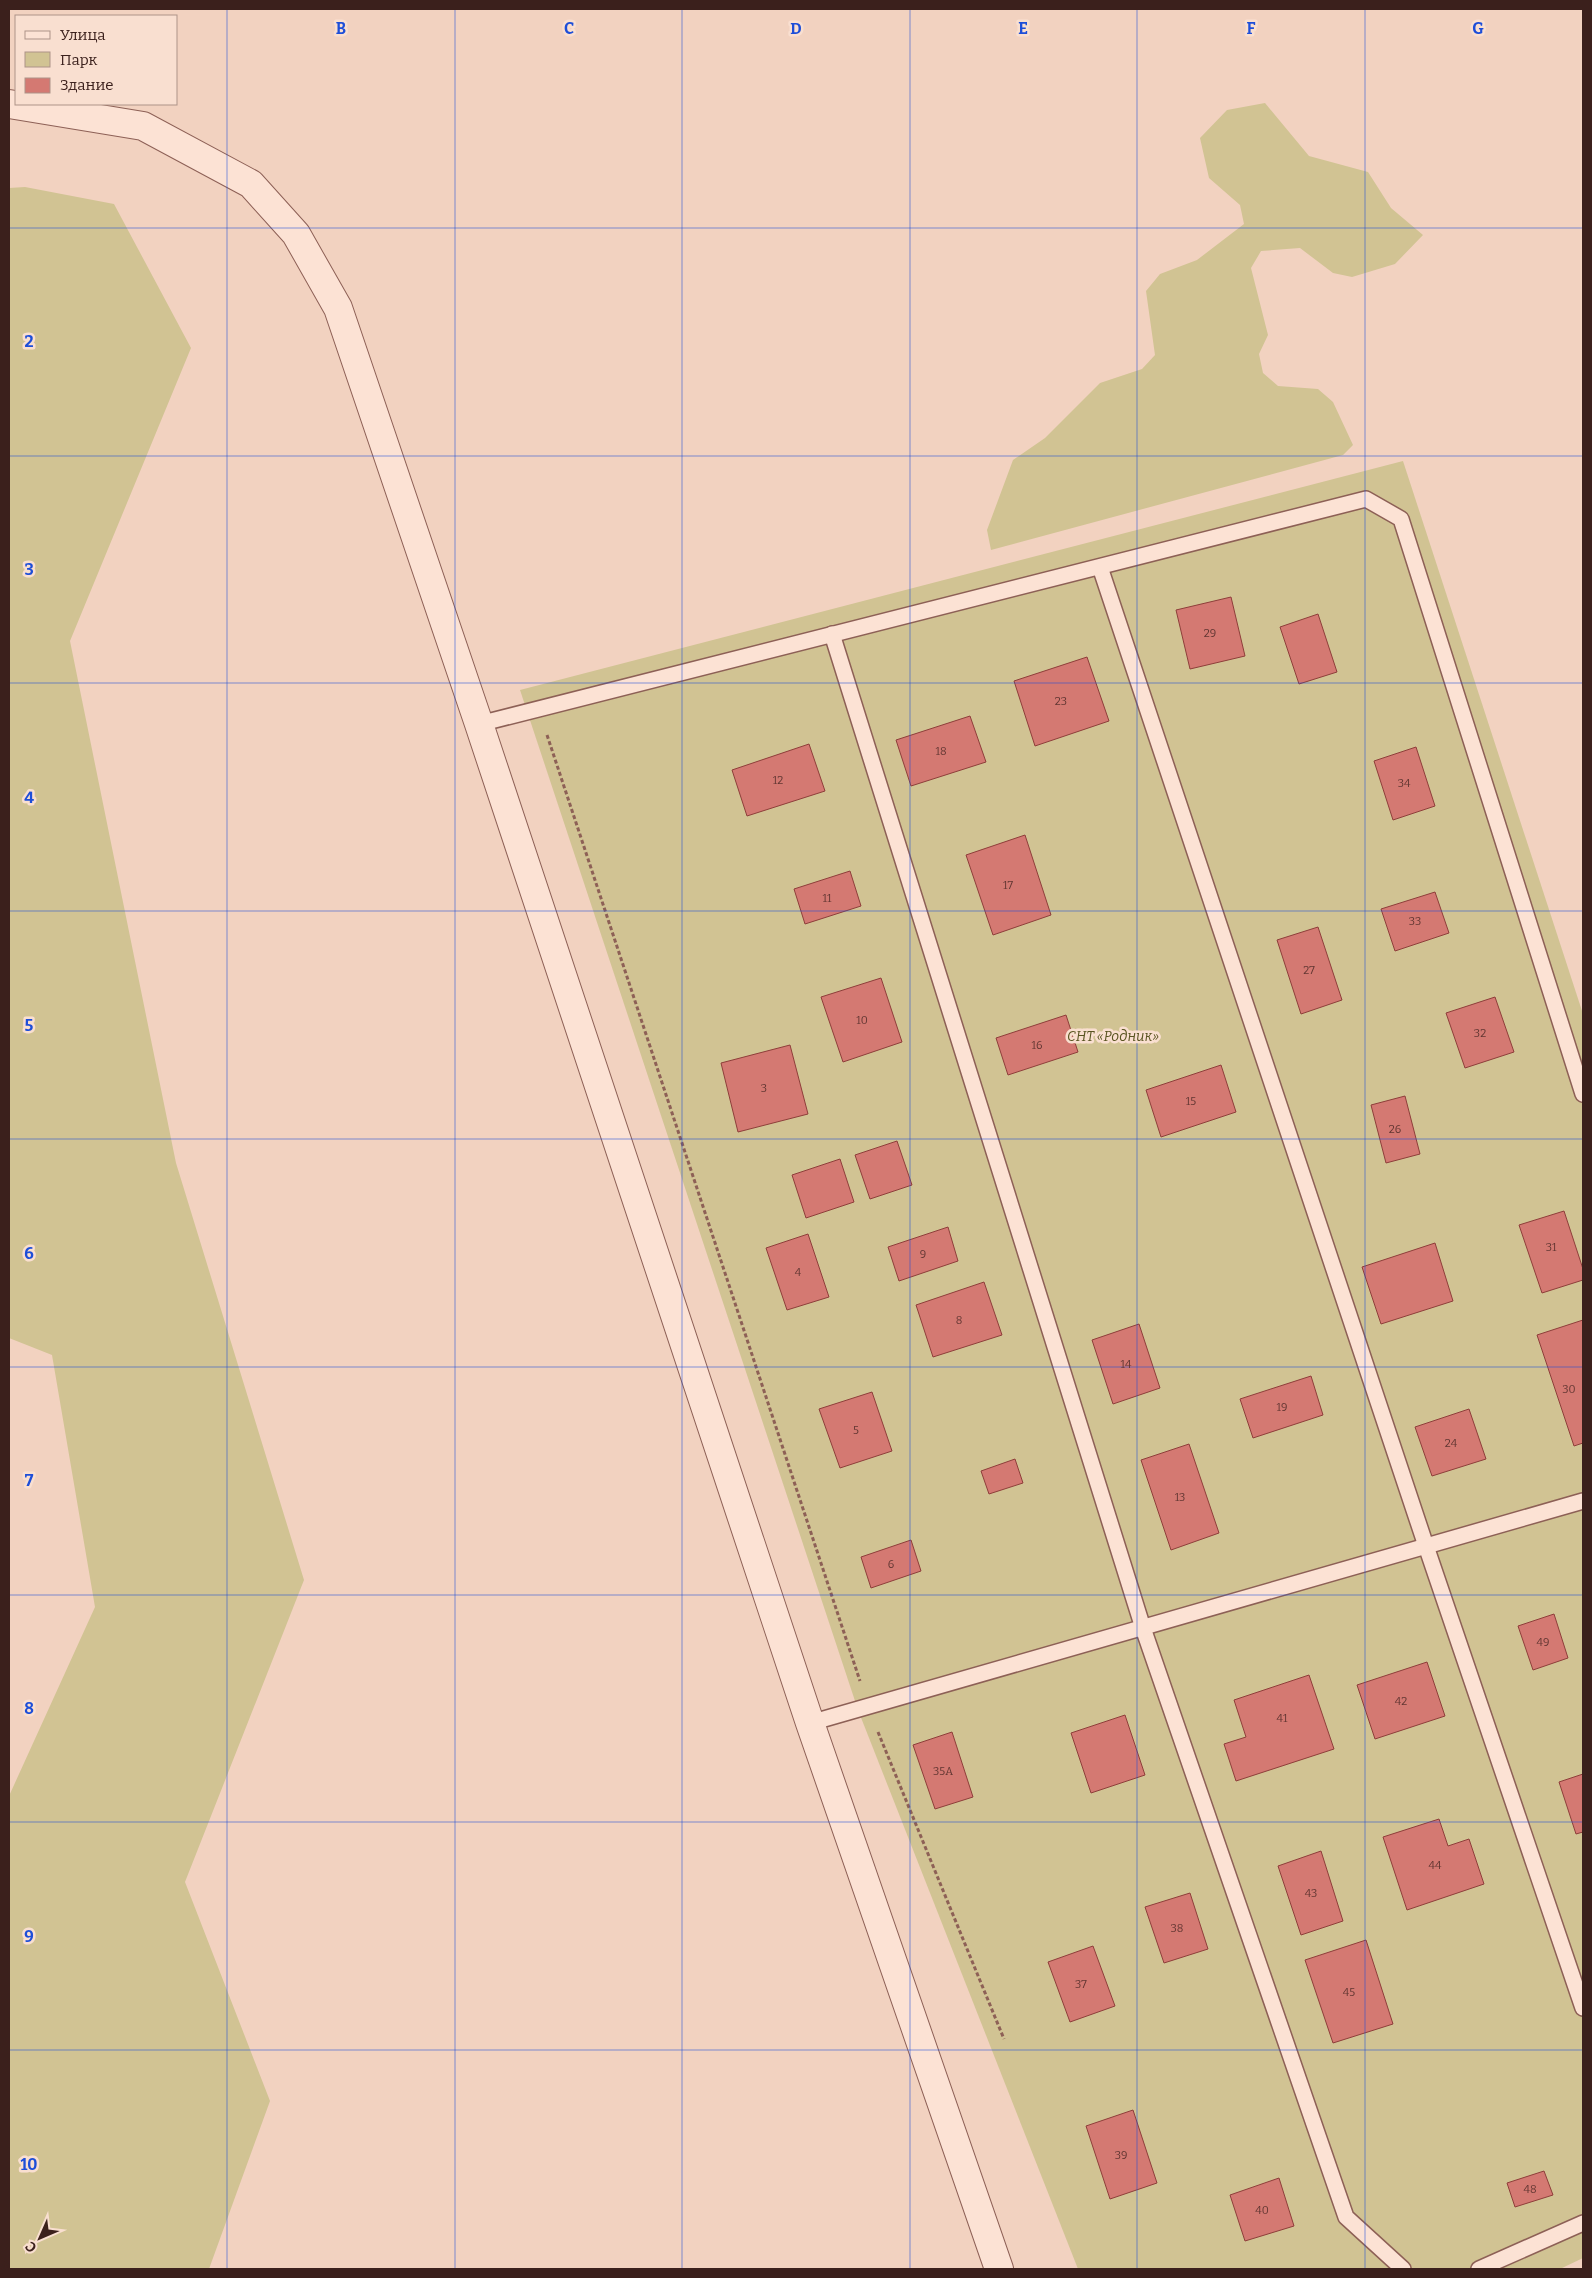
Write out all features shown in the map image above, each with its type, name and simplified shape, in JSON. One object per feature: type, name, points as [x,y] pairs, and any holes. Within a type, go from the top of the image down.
[{"type":"street","points":[[15,105],[143,126],[251,184],[296,234],[338,308],[479,724],[810,1723],[999,2269]]},
{"type":"lane","points":[[479,724],[1366,498],[1401,519],[1583,1094]]},
{"type":"lane","points":[[1100,567],[1426,1546],[1583,2008]]},
{"type":"lane","points":[[832,634],[1143,1628],[1346,2216],[1403,2269]]},
{"type":"lane","points":[[810,1723],[1583,1501]]},
{"type":"lane","points":[[1479,2269],[1583,2223]]},
{"type":"path","points":[[538,709],[868,1707],[1004,2039]]},
{"type":"green space","points":[[1265,103],[1309,156],[1368,172],[1391,208],[1423,235],[1395,264],[1352,277],[1333,273],[1300,248],[1261,251],[1251,268],[1268,335],[1259,354],[1263,373],[1278,386],[1318,389],[1333,402],[1353,445],[1343,455],[991,550],[987,530],[1013,460],[1045,438],[1100,383],[1142,369],[1155,355],[1146,291],[1160,274],[1197,260],[1244,224],[1240,205],[1209,178],[1200,138],[1227,110]]},
{"type":"green space","points":[[25,187],[114,204],[191,348],[70,641],[176,1163],[304,1580],[185,1882],[270,2101],[209,2269],[9,2269],[9,1796],[95,1607],[52,1355],[9,1338],[9,188]]},
{"type":"green space","name":"СНТ «Родник»","points":[[1403,461],[1583,1014],[1583,2258],[1560,2269],[1078,2269],[858,1710],[520,690]]},
{"type":"building","points":[[1231,597],[1245,656],[1190,669],[1176,610]]},
{"type":"building","points":[[1318,614],[1337,672],[1299,684],[1280,627]]},
{"type":"building","points":[[1087,657],[1109,721],[1035,746],[1014,681]]},
{"type":"building","points":[[970,716],[986,762],[911,786],[896,740]]},
{"type":"building","points":[[809,744],[825,791],[747,816],[732,770]]},
{"type":"building","points":[[1416,747],[1435,806],[1393,820],[1374,761]]},
{"type":"building","points":[[1025,835],[1051,915],[993,935],[966,855]]},
{"type":"building","points":[[850,871],[861,906],[805,924],[794,889]]},
{"type":"building","points":[[1435,892],[1449,933],[1395,951],[1381,909]]},
{"type":"building","points":[[1318,927],[1342,1000],[1301,1014],[1277,940]]},
{"type":"building","points":[[881,978],[902,1042],[843,1062],[821,997]]},
{"type":"building","points":[[1495,997],[1514,1052],[1465,1068],[1446,1013]]},
{"type":"building","points":[[1066,1015],[1078,1052],[1008,1075],[996,1038]]},
{"type":"building","points":[[790,1045],[808,1114],[738,1132],[721,1063]]},
{"type":"building","points":[[1221,1065],[1236,1112],[1161,1137],[1146,1090]]},
{"type":"building","points":[[1405,1096],[1420,1154],[1386,1163],[1371,1105]]},
{"type":"building","points":[[897,1141],[912,1185],[870,1199],[855,1155]]},
{"type":"building","points":[[840,1159],[854,1202],[806,1218],[792,1175]]},
{"type":"building","points":[[1564,1211],[1583,1269],[1583,1280],[1542,1293],[1519,1225]]},
{"type":"building","points":[[948,1227],[958,1261],[899,1281],[888,1247]]},
{"type":"building","points":[[808,1234],[829,1297],[787,1310],[766,1248]]},
{"type":"building","points":[[1435,1243],[1453,1301],[1381,1324],[1362,1267]]},
{"type":"building","points":[[984,1282],[1002,1335],[933,1357],[916,1305]]},
{"type":"building","points":[[1583,1320],[1583,1443],[1574,1446],[1537,1335]]},
{"type":"building","points":[[1139,1324],[1160,1388],[1113,1404],[1092,1340]]},
{"type":"building","points":[[1311,1376],[1323,1415],[1253,1438],[1240,1399]]},
{"type":"building","points":[[872,1392],[892,1451],[840,1468],[819,1409]]},
{"type":"building","points":[[1469,1409],[1486,1459],[1432,1476],[1415,1427]]},
{"type":"building","points":[[1189,1444],[1219,1533],[1171,1550],[1141,1460]]},
{"type":"building","points":[[1015,1459],[1023,1483],[989,1494],[981,1471]]},
{"type":"building","points":[[911,1540],[921,1571],[871,1588],[861,1557]]},
{"type":"building","points":[[1554,1614],[1568,1658],[1533,1670],[1518,1626]]},
{"type":"building","points":[[1427,1662],[1445,1716],[1375,1739],[1357,1685]]},
{"type":"building","points":[[1309,1675],[1334,1749],[1236,1781],[1224,1744],[1246,1737],[1234,1700]]},
{"type":"building","points":[[1125,1715],[1145,1775],[1091,1793],[1071,1733]]},
{"type":"building","points":[[952,1732],[973,1797],[935,1809],[913,1745]]},
{"type":"building","points":[[1583,1774],[1583,1832],[1576,1834],[1559,1782]]},
{"type":"building","points":[[1439,1819],[1448,1846],[1469,1839],[1484,1884],[1407,1910],[1383,1837]]},
{"type":"building","points":[[1321,1851],[1343,1921],[1301,1935],[1278,1866]]},
{"type":"building","points":[[1190,1893],[1208,1949],[1164,1963],[1145,1907]]},
{"type":"building","points":[[1366,1940],[1393,2024],[1333,2043],[1305,1960]]},
{"type":"building","points":[[1093,1946],[1115,2006],[1070,2022],[1048,1962]]},
{"type":"building","points":[[1133,2110],[1157,2183],[1110,2199],[1086,2126]]},
{"type":"building","points":[[1544,2171],[1553,2195],[1515,2207],[1507,2183]]},
{"type":"building","points":[[1279,2178],[1294,2226],[1245,2241],[1230,2195]]}]
